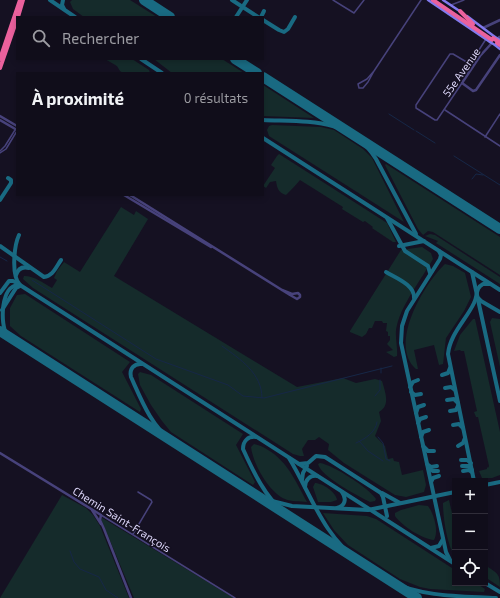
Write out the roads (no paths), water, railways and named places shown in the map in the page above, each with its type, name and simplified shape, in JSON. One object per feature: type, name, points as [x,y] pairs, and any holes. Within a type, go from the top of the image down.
[{"type":"highway","points":[[0,59],[20,0]]},
{"type":"highway","points":[[18,16],[23,0]]},
{"type":"highway","points":[[433,0],[492,40],[499,42]]},
{"type":"highway","points":[[437,0],[492,40]]},
{"type":"highway","points":[[438,7],[453,13]]},
{"type":"highway","points":[[458,10],[473,25]]},
{"type":"highway","points":[[0,68],[16,21]]},
{"type":"main road","points":[[428,0],[486,39],[492,40]]},
{"type":"main road","points":[[443,0],[483,28],[492,40]]},
{"type":"main road","points":[[499,42],[500,49]]},
{"type":"street","points":[[333,0],[354,13],[364,0]]},
{"type":"street","points":[[374,71],[367,79],[358,84],[359,88],[363,88],[367,84],[421,0]]},
{"type":"street","points":[[451,5],[464,0]]},
{"type":"street","points":[[458,2],[458,10]]},
{"type":"street","points":[[483,28],[500,20]]},
{"type":"street","points":[[486,39],[470,64],[453,54],[450,54],[416,106],[417,109],[436,121],[445,110],[500,146]]},
{"type":"street","name":"55e Avenue","points":[[445,110],[492,40]]},
{"type":"street","points":[[462,84],[473,91],[476,90],[500,55]]},
{"type":"street","points":[[485,137],[500,114]]},
{"type":"street","points":[[0,116],[16,127]]},
{"type":"street","points":[[0,120],[16,128]]},
{"type":"street","points":[[0,152],[16,130]]},
{"type":"street","points":[[126,196],[198,240],[221,252]]},
{"type":"street","points":[[132,196],[282,290],[297,299],[300,297],[298,293],[292,294],[282,290]]},
{"type":"street","name":"Chemin Saint-François","points":[[0,453],[235,598]]},
{"type":"street","points":[[132,534],[152,502],[138,492]]},
{"type":"street","points":[[91,509],[104,529]]},
{"type":"street","points":[[101,515],[100,519],[131,598]]},
{"type":"waterway","points":[[389,114],[414,130]]},
{"type":"waterway","points":[[416,131],[435,143]]},
{"type":"waterway","points":[[454,156],[500,185]]},
{"type":"waterway","points":[[472,179],[476,174],[483,175]]},
{"type":"waterway","points":[[0,257],[7,261]]},
{"type":"waterway","points":[[32,280],[156,359],[228,385],[243,396],[264,398],[392,366]]},
{"type":"waterway","points":[[222,346],[243,362],[254,374],[261,389],[262,398]]},
{"type":"waterway","points":[[381,368],[381,373]]},
{"type":"waterway","points":[[375,396],[380,390],[380,380]]},
{"type":"waterway","points":[[356,443],[372,432],[375,429],[377,422]]},
{"type":"waterway","points":[[378,437],[383,443],[386,459],[390,461]]},
{"type":"waterway","points":[[359,441],[368,451],[383,461]]},
{"type":"waterway","points":[[70,551],[74,562],[80,569],[99,577],[106,590],[118,598]]}]
